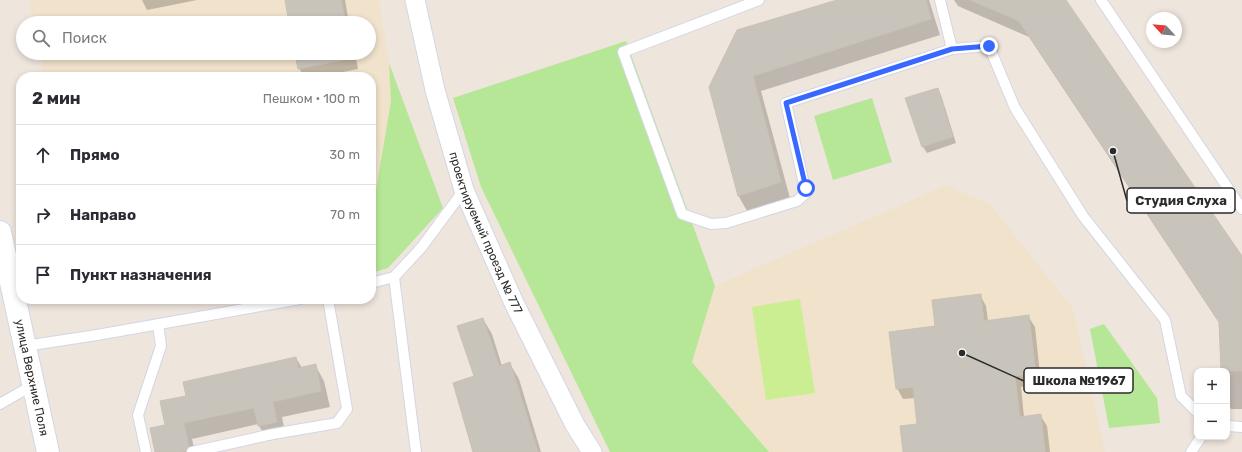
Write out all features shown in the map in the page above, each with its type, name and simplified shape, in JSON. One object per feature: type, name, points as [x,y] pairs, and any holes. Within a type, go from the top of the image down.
[{"type":"main road","name":"улица Верхние Поля","points":[[0,232],[3,260],[25,346],[48,452]]},
{"type":"street","name":"проектируемый проезд № 777","points":[[415,0],[436,90],[464,190],[514,303],[575,425],[592,452]]},
{"type":"lane","points":[[759,0],[623,52],[682,214],[711,224],[726,223],[797,201],[806,193],[786,103],[952,49],[989,46],[1015,108],[1084,216],[1165,320],[1181,396],[1194,409]]},
{"type":"lane","points":[[940,0],[952,49]]},
{"type":"lane","points":[[1101,0],[1242,209]]},
{"type":"lane","points":[[376,282],[394,277],[421,248],[464,190]]},
{"type":"lane","points":[[394,277],[416,452]]},
{"type":"lane","points":[[25,346],[97,335],[272,304]]},
{"type":"lane","points":[[192,452],[273,434],[337,424],[347,409],[329,304]]},
{"type":"lane","points":[[146,452],[138,415],[161,346],[158,324]]},
{"type":"lane","points":[[0,404],[34,385]]},
{"type":"lane","points":[[1230,426],[1242,428]]},
{"type":"lane","points":[[1191,452],[1199,440]]},
{"type":"shaded area","points":[[29,0],[379,0],[389,63],[391,101],[376,190],[376,72],[43,72],[41,60],[376,60],[376,16],[32,16]]},
{"type":"shaded area","points":[[946,185],[990,204],[1073,309],[1105,452],[769,452],[692,361],[715,286]]},
{"type":"green space","points":[[626,41],[715,286],[692,362],[769,452],[610,452],[481,187],[453,98]]},
{"type":"green space","points":[[389,63],[443,208],[388,268],[376,272],[376,190],[391,101]]},
{"type":"green space","points":[[872,98],[892,162],[833,180],[814,116]]},
{"type":"green space","points":[[800,299],[815,393],[766,400],[752,307]]},
{"type":"green space","points":[[1104,324],[1157,398],[1160,423],[1109,428],[1090,329]]},
{"type":"building","points":[[285,0],[341,0],[344,16],[288,16]]},
{"type":"building","points":[[837,0],[926,0],[931,19],[753,76],[781,182],[738,196],[709,87],[737,30]]},
{"type":"building","points":[[970,0],[1066,0],[1242,256],[1242,371],[1230,371],[1230,368],[1221,368],[1219,322],[1019,21]]},
{"type":"building","points":[[296,60],[343,60],[298,69]]},
{"type":"building","points":[[938,88],[953,137],[922,147],[905,98]]},
{"type":"building","points":[[981,294],[984,321],[1029,315],[1036,373],[1015,376],[1020,417],[1041,414],[1045,452],[903,452],[900,426],[917,424],[913,387],[896,389],[889,332],[935,326],[932,300]]},
{"type":"building","points":[[483,318],[499,366],[510,362],[538,452],[473,452],[453,383],[474,376],[457,326]]},
{"type":"building","points":[[296,357],[298,368],[316,364],[321,391],[273,402],[277,422],[258,426],[254,408],[184,423],[189,447],[186,451],[155,452],[150,428],[165,425],[160,401],[186,396],[183,382]]},
{"type":"place","name":"Студия Слуха","points":[[1113,151]]},
{"type":"place","name":"Школа №1967","points":[[962,353]]},
{"type":"route","points":[[806,188],[786,103],[952,49],[989,46]]}]
